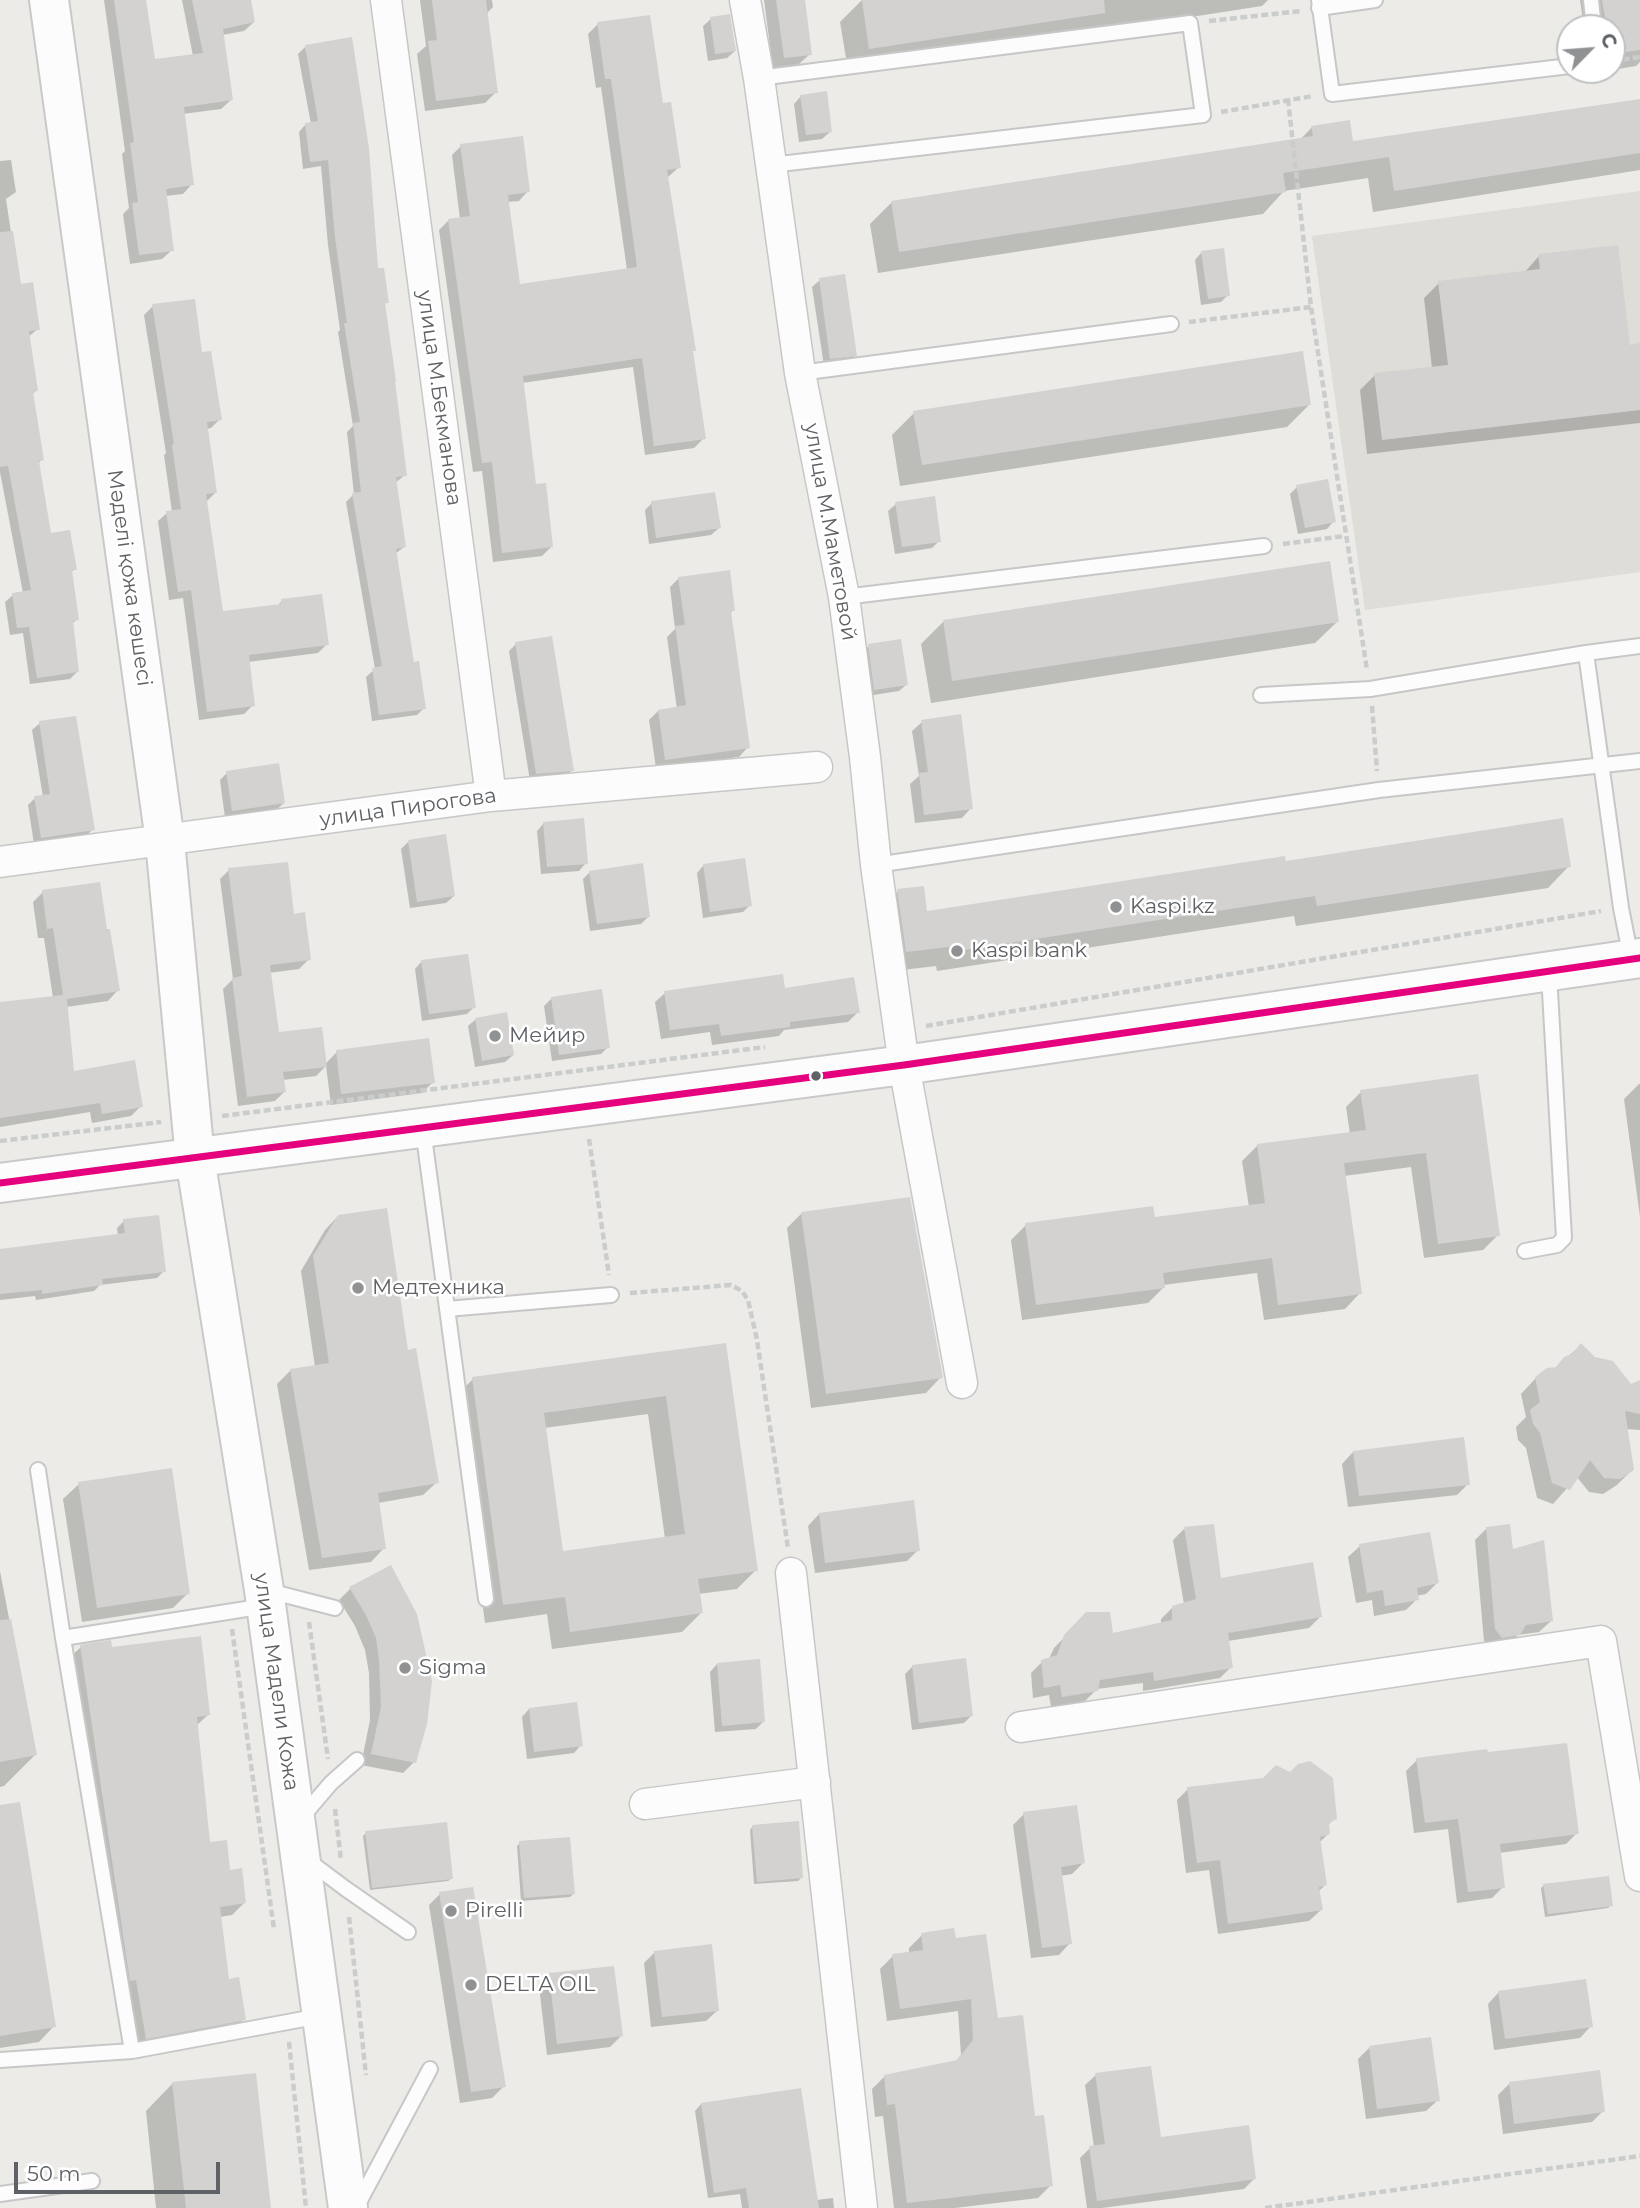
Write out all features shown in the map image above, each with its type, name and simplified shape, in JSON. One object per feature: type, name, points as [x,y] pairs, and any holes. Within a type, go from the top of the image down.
[{"type":"main road","name":"Мәделі қожа көшесі","points":[[49,0],[165,841],[195,1157]]},
{"type":"main road","points":[[0,1183],[585,1107],[901,1048],[1549,972],[1636,959]]},
{"type":"main road","name":"улица Мадели Кожа","points":[[195,1157],[253,1602],[298,1839],[304,2019],[348,2208]]},
{"type":"street","name":"улица М.Бекманова","points":[[386,0],[492,796]]},
{"type":"street","name":"улица М.Маметовой","points":[[745,0],[759,78],[800,373],[845,597],[876,865],[901,1048],[962,1383]]},
{"type":"street","name":"улица Пирогова","points":[[0,862],[492,796],[817,767]]},
{"type":"street","points":[[791,1573],[862,2208]]},
{"type":"street","points":[[1021,1727],[1601,1642],[1640,1876]]},
{"type":"street","points":[[645,1804],[815,1783]]},
{"type":"lane","points":[[1375,0],[1320,4],[1332,94],[1556,68]]},
{"type":"lane","points":[[759,78],[1190,23],[1203,116],[771,165]]},
{"type":"lane","points":[[800,373],[1171,324]]},
{"type":"lane","points":[[845,597],[1264,546]]},
{"type":"lane","points":[[1261,695],[1370,689],[1640,646]]},
{"type":"lane","points":[[1586,653],[1620,908],[1636,959]]},
{"type":"lane","points":[[876,865],[1379,790],[1640,761]]},
{"type":"lane","points":[[1525,1251],[1557,1245],[1564,1238],[1549,972]]},
{"type":"lane","points":[[423,1128],[486,1599]]},
{"type":"lane","points":[[447,1309],[611,1295]]},
{"type":"lane","points":[[38,1470],[63,1638],[132,2051]]},
{"type":"lane","points":[[63,1638],[253,1602],[335,1608]]},
{"type":"lane","points":[[356,1760],[331,1783],[298,1839],[346,1889],[408,1932]]},
{"type":"lane","points":[[0,2060],[132,2051],[304,2019]]},
{"type":"lane","points":[[356,2208],[430,2069]]},
{"type":"lane","points":[[0,2194],[92,2181]]},
{"type":"path","points":[[1190,23],[1320,4]]},
{"type":"path","points":[[1203,116],[1288,99],[1332,94]]},
{"type":"path","points":[[1288,99],[1311,307],[1370,689],[1379,790]]},
{"type":"path","points":[[1171,324],[1311,307]]},
{"type":"path","points":[[1264,546],[1345,536]]},
{"type":"path","points":[[901,1048],[1620,908]]},
{"type":"path","points":[[223,1116],[775,1046]]},
{"type":"path","points":[[585,1107],[611,1295],[731,1285],[742,1291],[748,1300],[757,1340],[791,1573]]},
{"type":"path","points":[[0,1142],[163,1122]]},
{"type":"path","points":[[253,1602],[276,1940]]},
{"type":"path","points":[[304,2019],[306,2208]]},
{"type":"path","points":[[1265,2208],[1640,2156]]},
{"type":"shaded area","points":[[1640,191],[1640,572],[1365,610],[1312,236]]},
{"type":"building","points":[[114,0],[146,0],[155,59],[203,53],[192,0],[251,0],[255,22],[223,29],[233,100],[184,107],[194,185],[166,189],[174,251],[139,255],[132,203],[138,202],[130,143],[134,142]]},
{"type":"building","points":[[432,0],[486,0],[498,93],[436,101],[428,41],[437,40]]},
{"type":"building","points":[[776,0],[805,0],[812,55],[784,58]]},
{"type":"building","points":[[862,0],[1104,0],[1105,13],[869,49]]},
{"type":"building","points":[[1602,0],[1640,0],[1640,50],[1626,52],[1626,14],[1604,14]]},
{"type":"building","points":[[730,14],[736,51],[715,54],[710,17]]},
{"type":"building","points":[[650,15],[663,103],[671,102],[681,168],[667,170],[696,351],[693,351],[706,439],[654,446],[642,358],[523,376],[536,484],[546,483],[553,547],[502,553],[492,462],[482,463],[448,219],[470,216],[460,144],[523,136],[530,192],[508,195],[520,284],[637,267],[611,79],[605,79],[597,22]]},
{"type":"building","points":[[352,37],[369,148],[378,268],[384,268],[389,303],[385,303],[407,476],[396,477],[406,547],[396,549],[414,662],[419,661],[426,709],[379,715],[372,668],[382,666],[352,493],[361,492],[353,423],[360,422],[344,323],[347,323],[328,160],[310,162],[305,123],[318,121],[305,45]]},
{"type":"building","points":[[827,91],[832,132],[806,135],[800,95]]},
{"type":"building","points":[[1640,99],[1640,153],[1394,191],[1389,157],[1283,173],[1286,192],[899,252],[891,201],[1313,136],[1311,126],[1350,120],[1353,141]]},
{"type":"building","points":[[13,231],[21,284],[33,282],[40,330],[29,331],[38,391],[33,392],[44,460],[39,461],[51,533],[70,530],[77,570],[72,570],[79,620],[73,621],[79,672],[37,678],[29,627],[17,628],[12,593],[31,590],[8,466],[0,467],[0,232]]},
{"type":"building","points":[[1618,245],[1630,345],[1640,343],[1640,410],[1382,440],[1374,373],[1448,365],[1438,281],[1540,269],[1538,254]]},
{"type":"building","points":[[1224,248],[1230,296],[1208,299],[1201,251]]},
{"type":"building","points":[[845,274],[857,356],[830,359],[819,278]]},
{"type":"building","points":[[195,299],[202,352],[211,351],[222,420],[207,422],[217,493],[206,494],[223,611],[281,604],[281,599],[322,594],[329,645],[249,655],[255,706],[207,712],[191,590],[178,592],[166,511],[181,509],[174,444],[152,304]]},
{"type":"building","points":[[1303,351],[1311,405],[922,465],[913,411]]},
{"type":"building","points":[[1328,479],[1336,522],[1305,528],[1296,485]]},
{"type":"building","points":[[715,492],[721,528],[656,538],[651,501]]},
{"type":"building","points":[[935,496],[941,542],[902,547],[895,502]]},
{"type":"building","points":[[1330,561],[1339,622],[952,681],[943,620]]},
{"type":"building","points":[[730,570],[735,611],[731,611],[750,748],[665,760],[658,710],[686,705],[675,626],[685,625],[678,577]]},
{"type":"building","points":[[552,636],[574,771],[536,774],[515,642]]},
{"type":"building","points":[[901,639],[908,685],[874,690],[868,644]]},
{"type":"building","points":[[961,714],[973,809],[924,815],[919,773],[928,772],[921,720]]},
{"type":"building","points":[[76,716],[95,830],[41,838],[34,796],[50,794],[39,721]]},
{"type":"building","points":[[279,763],[285,803],[232,811],[226,771]]},
{"type":"building","points":[[584,818],[588,864],[547,867],[543,822]]},
{"type":"building","points":[[1563,818],[1571,867],[1317,906],[1315,896],[957,951],[957,946],[906,952],[897,889],[924,886],[927,911],[1285,856],[1286,861]]},
{"type":"building","points":[[446,834],[455,896],[417,902],[408,840]]},
{"type":"building","points":[[745,858],[752,906],[710,912],[703,864]]},
{"type":"building","points":[[288,862],[294,914],[305,912],[311,960],[270,965],[279,1032],[322,1027],[327,1067],[283,1072],[286,1092],[247,1097],[232,978],[242,976],[228,868]]},
{"type":"building","points":[[643,863],[650,917],[597,924],[589,871]]},
{"type":"building","points":[[100,882],[120,991],[67,999],[74,1071],[135,1060],[143,1107],[102,1114],[100,1103],[0,1118],[0,1002],[63,995],[53,928],[47,929],[42,890]]},
{"type":"building","points":[[468,954],[476,1008],[429,1014],[421,960]]},
{"type":"building","points":[[783,974],[785,988],[854,977],[860,1013],[790,1022],[790,1027],[721,1036],[719,1024],[670,1030],[664,991]]},
{"type":"building","points":[[602,989],[610,1048],[559,1055],[551,997]]},
{"type":"building","name":"Мейир","points":[[507,1012],[514,1055],[482,1061],[475,1018]]},
{"type":"building","points":[[429,1038],[435,1083],[341,1094],[336,1050]]},
{"type":"building","points":[[1478,1074],[1500,1236],[1438,1244],[1426,1153],[1344,1163],[1362,1294],[1278,1305],[1272,1258],[1163,1273],[1165,1288],[1036,1305],[1025,1223],[1153,1206],[1155,1217],[1265,1203],[1257,1144],[1366,1130],[1360,1090]]},
{"type":"building","points":[[910,1197],[943,1378],[826,1394],[801,1212]]},
{"type":"building","points":[[387,1208],[408,1350],[416,1348],[439,1483],[378,1493],[386,1549],[322,1558],[290,1369],[329,1363],[313,1256],[338,1215]]},
{"type":"building","points":[[159,1215],[166,1272],[102,1279],[103,1285],[42,1294],[42,1290],[0,1294],[0,1249],[125,1233],[123,1219]]},
{"type":"building","points":[[726,1343],[758,1571],[698,1579],[703,1613],[570,1632],[565,1597],[503,1605],[472,1377]],"holes":[[[666,1396],[685,1534],[563,1551],[544,1413]]]},
{"type":"building","points":[[1581,1343],[1595,1357],[1613,1361],[1631,1384],[1640,1380],[1640,1414],[1625,1411],[1634,1470],[1620,1479],[1604,1478],[1590,1460],[1570,1490],[1552,1483],[1540,1433],[1533,1424],[1530,1410],[1540,1402],[1535,1377],[1547,1368],[1556,1367]]},
{"type":"building","points":[[1464,1437],[1470,1485],[1359,1496],[1353,1451]]},
{"type":"building","points":[[172,1468],[190,1594],[97,1608],[78,1482]]},
{"type":"building","points":[[914,1500],[920,1551],[825,1563],[819,1513]]},
{"type":"building","points":[[1214,1524],[1221,1578],[1313,1562],[1322,1617],[1228,1633],[1233,1668],[1154,1681],[1153,1672],[1100,1680],[1098,1691],[1062,1697],[1060,1685],[1044,1688],[1041,1660],[1057,1655],[1064,1635],[1086,1612],[1110,1612],[1113,1633],[1172,1620],[1172,1606],[1196,1599],[1184,1527]]},
{"type":"building","points":[[1510,1524],[1513,1549],[1544,1540],[1553,1621],[1526,1625],[1520,1635],[1502,1638],[1495,1629],[1486,1527]]},
{"type":"building","points":[[1430,1532],[1439,1583],[1417,1588],[1419,1600],[1385,1606],[1383,1590],[1367,1593],[1359,1544]]},
{"type":"building","name":"Sigma","points":[[391,1565],[417,1614],[432,1681],[427,1724],[416,1763],[371,1754],[381,1707],[379,1660],[376,1638],[349,1587]]},
{"type":"building","points":[[11,1619],[37,1755],[0,1762],[0,1620]]},
{"type":"building","points":[[201,1636],[210,1715],[197,1717],[210,1842],[227,1840],[230,1870],[242,1868],[246,1903],[220,1907],[229,1979],[239,1977],[246,2020],[146,2039],[136,1980],[130,1981],[80,1645],[111,1640],[112,1647]]},
{"type":"building","points":[[966,1658],[973,1716],[919,1723],[912,1665]]},
{"type":"building","points":[[760,1659],[765,1722],[722,1726],[717,1663]]},
{"type":"building","points":[[577,1702],[583,1746],[534,1752],[529,1708]]},
{"type":"building","points":[[1567,1743],[1579,1834],[1500,1844],[1505,1888],[1468,1892],[1458,1819],[1425,1823],[1416,1758]]},
{"type":"building","points":[[1310,1761],[1333,1778],[1337,1819],[1329,1823],[1330,1834],[1320,1837],[1327,1885],[1319,1887],[1323,1910],[1228,1924],[1220,1860],[1197,1863],[1187,1787],[1263,1778],[1276,1765],[1290,1772],[1298,1764]]},
{"type":"building","points":[[20,1802],[56,2027],[0,2036],[0,1805]]},
{"type":"building","points":[[1077,1805],[1085,1863],[1061,1867],[1072,1944],[1042,1948],[1023,1812]]},
{"type":"building","points":[[799,1821],[803,1878],[757,1882],[752,1825]]},
{"type":"building","points":[[447,1822],[453,1879],[372,1888],[365,1831]]},
{"type":"building","points":[[570,1837],[575,1894],[524,1898],[519,1841]]},
{"type":"building","points":[[1609,1876],[1613,1906],[1548,1914],[1543,1884]]},
{"type":"building","name":"DELTA OIL","points":[[473,1887],[506,2087],[471,2092],[439,1892]]},
{"type":"building","points":[[954,1928],[956,1938],[986,1934],[998,2018],[1023,2015],[1035,2116],[1044,2115],[1053,2186],[907,2203],[895,2104],[887,2105],[884,2075],[957,2060],[973,2040],[971,1999],[900,2009],[892,1954],[923,1950],[921,1933]]},
{"type":"building","points":[[712,1944],[719,2011],[662,2017],[654,1951]]},
{"type":"building","points":[[614,1966],[623,2036],[557,2044],[549,1973]]},
{"type":"building","points":[[1586,1979],[1593,2027],[1505,2039],[1498,1991]]},
{"type":"building","points":[[1431,2037],[1440,2101],[1377,2109],[1369,2046]]},
{"type":"building","points":[[1151,2066],[1161,2137],[1249,2125],[1256,2179],[1097,2201],[1089,2146],[1105,2144],[1095,2073]]},
{"type":"building","points":[[1600,2070],[1605,2112],[1514,2124],[1509,2082]]},
{"type":"building","points":[[256,2073],[271,2208],[186,2208],[172,2082]]},
{"type":"building","points":[[801,2088],[819,2208],[749,2208],[746,2188],[714,2193],[701,2103]]},
{"type":"transit line","points":[[0,1183],[904,1065],[1640,958]]},
{"type":"place","name":"Kaspi.kz","points":[[1116,907]]},
{"type":"place","name":"Kaspi bank","points":[[957,951]]},
{"type":"place","name":"Мейир","points":[[495,1036]]},
{"type":"place","name":"Медтехника","points":[[358,1288]]},
{"type":"place","name":"Sigma","points":[[405,1668]]},
{"type":"place","name":"Pirelli","points":[[451,1911]]},
{"type":"place","name":"DELTA OIL","points":[[471,1985]]}]
